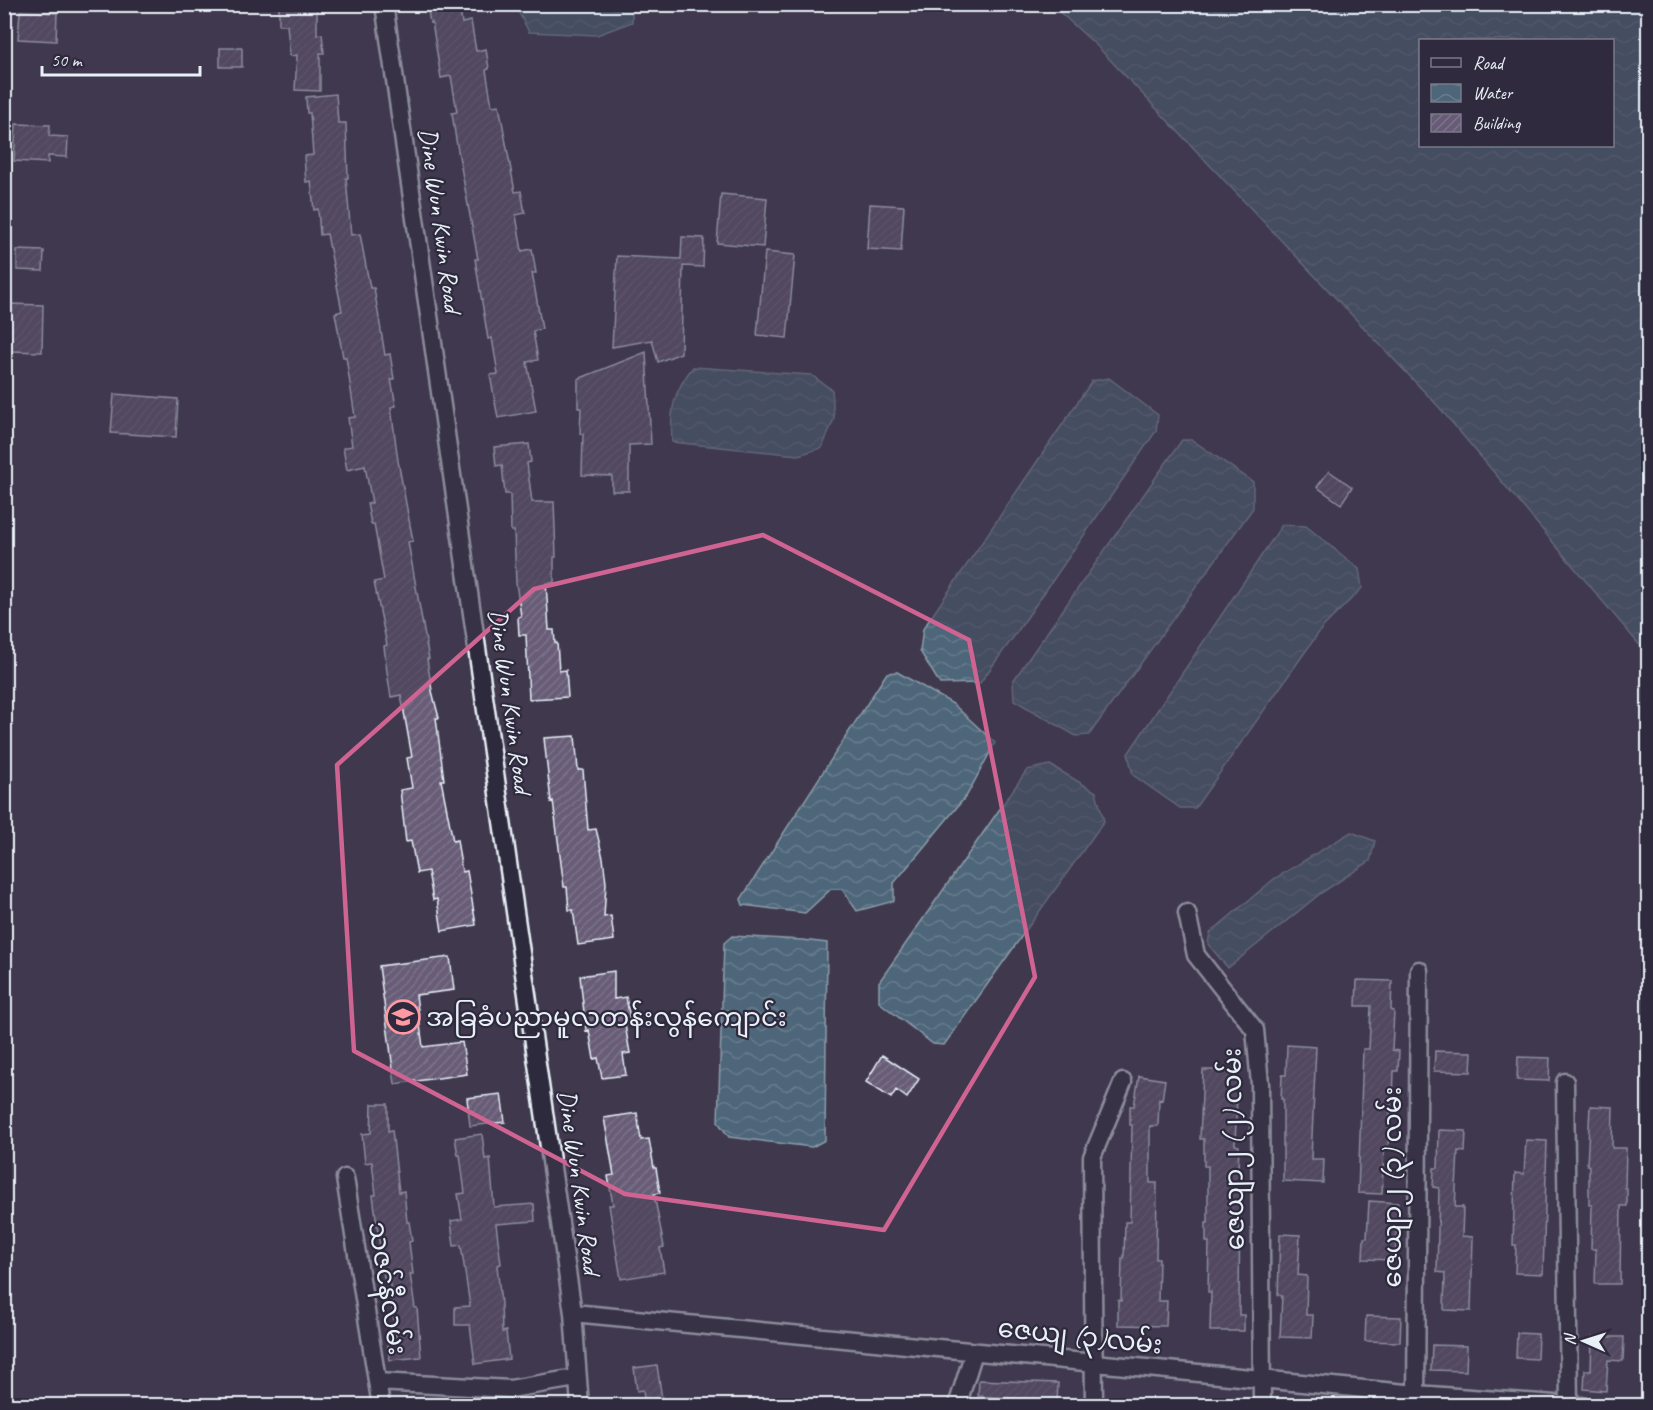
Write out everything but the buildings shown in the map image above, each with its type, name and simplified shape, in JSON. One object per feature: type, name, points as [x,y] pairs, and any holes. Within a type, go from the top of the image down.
[{"type":"street","name":"Dine Wun Kwin Road","points":[[384,4],[573,1313],[576,1378],[580,1406]]},
{"type":"street","name":"ဇေယျာ၂ (၂) လမ်း","points":[[1186,914],[1196,955],[1255,1030],[1260,1084],[1262,1406]]},
{"type":"street","name":"ဇေယျာ၂ (၃) လမ်း","points":[[1416,1400],[1419,970]]},
{"type":"street","points":[[1094,1406],[1092,1157],[1123,1082]]},
{"type":"street","points":[[1565,1082],[1574,1405]]},
{"type":"street","name":"သဇင်နီလမ်း","points":[[345,1178],[381,1406]]},
{"type":"street","name":"ဇေယျ (၃)လမ်း","points":[[573,1313],[1261,1379],[1416,1400],[1574,1405]]},
{"type":"street","points":[[957,1406],[974,1352]]},
{"type":"street","points":[[377,1382],[510,1389],[576,1378]]},
{"type":"highlighted area","points":[[763,535],[969,640],[1035,977],[884,1230],[625,1194],[354,1051],[337,765],[534,589]]},
{"type":"water","points":[[515,5],[632,5],[632,22],[597,35],[529,32]]},
{"type":"water","points":[[1052,5],[1648,5],[1648,655],[1438,406],[1097,46]]},
{"type":"water","points":[[693,367],[811,375],[832,390],[834,419],[822,448],[798,455],[672,442],[674,402],[681,385]]},
{"type":"water","points":[[1109,378],[1158,415],[1156,431],[980,683],[940,684],[920,651],[923,629],[1092,381]]},
{"type":"water","points":[[1182,440],[1192,440],[1253,482],[1253,508],[1089,735],[1076,736],[1014,700],[1013,681]]},
{"type":"water","points":[[1282,525],[1306,526],[1359,569],[1362,588],[1322,628],[1195,808],[1180,808],[1133,775],[1128,754]]},
{"type":"water","points":[[897,672],[953,704],[995,743],[967,795],[894,883],[894,901],[857,911],[842,889],[831,889],[805,913],[743,905],[741,899],[887,673]]},
{"type":"water","points":[[1050,765],[1096,792],[1104,821],[944,1045],[933,1044],[879,1002],[879,982],[1027,770]]},
{"type":"water","points":[[1351,832],[1375,841],[1370,861],[1321,893],[1228,968],[1208,944],[1210,933],[1274,879]]},
{"type":"water","points":[[732,936],[827,943],[825,1140],[812,1147],[729,1137],[718,1122],[724,943]]},
{"type":"place","name":"အခြခံပညာမူလတန်းလွန်ကျောင်း","points":[[403,1017]]}]
